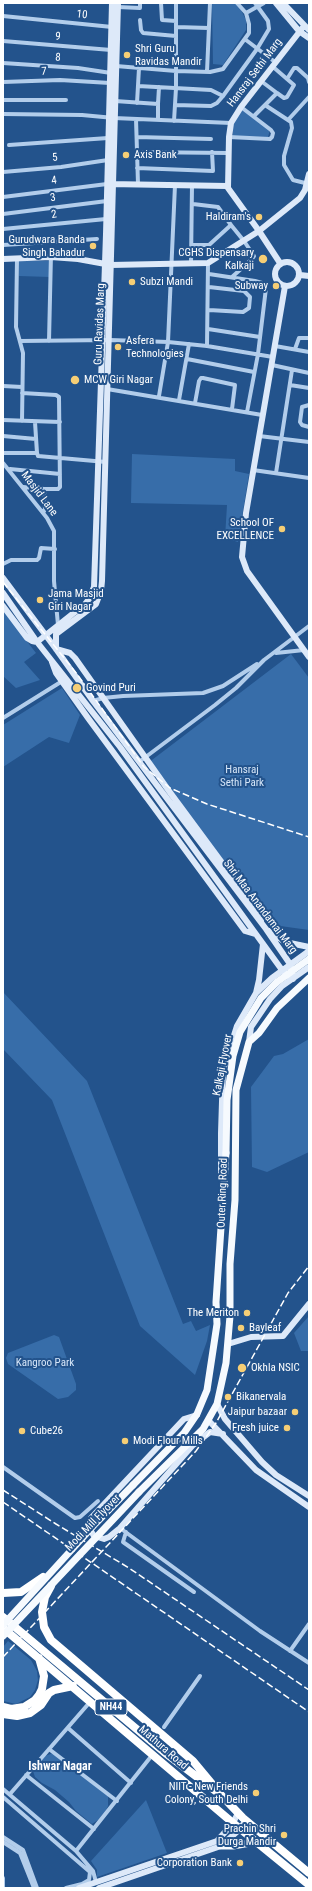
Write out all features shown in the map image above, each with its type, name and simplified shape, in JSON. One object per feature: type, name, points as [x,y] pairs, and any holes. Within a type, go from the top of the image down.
[{"type":"highway","points":[[3,1593],[22,1592],[37,1583],[53,1570]]},
{"type":"highway","points":[[55,1580],[45,1597],[42,1612],[44,1627],[51,1640],[59,1649],[122,1699],[194,1761],[221,1795]]},
{"type":"highway","name":"Mathura Road","points":[[3,1616],[164,1752],[221,1795],[238,1813],[309,1872]]},
{"type":"highway","name":"Mathura Road","points":[[3,1628],[240,1829],[309,1885]]},
{"type":"highway","points":[[3,1707],[18,1709],[35,1700],[42,1689],[44,1676],[39,1658]]},
{"type":"highway","points":[[3,1714],[17,1716],[30,1713],[41,1705],[54,1690],[73,1686]]},
{"type":"main road","name":"Guru Ravidas Marg","points":[[56,649],[56,634],[91,608],[99,598],[101,591],[107,389],[110,340],[110,83],[111,72],[114,66],[111,50],[112,3]]},
{"type":"main road","points":[[276,3],[304,29]]},
{"type":"main road","points":[[283,3],[304,29],[309,38]]},
{"type":"main road","name":"Guru Ravidas Marg","points":[[37,642],[85,604],[94,587],[103,340],[110,262],[106,219],[110,184],[108,138],[114,101],[114,66],[118,5]]},
{"type":"main road","name":"Hansraj Sethi Marg","points":[[227,186],[231,123],[261,80],[304,29]]},
{"type":"main road","points":[[3,258],[51,255],[110,262],[172,264],[208,263],[260,231],[300,198],[308,184],[309,174]]},
{"type":"main road","points":[[110,184],[227,186],[260,231],[280,263]]},
{"type":"main road","points":[[286,262],[298,267],[300,274],[294,284],[285,286],[278,282],[275,276],[276,269],[280,263],[286,262]]},
{"type":"main road","points":[[300,274],[309,276]]},
{"type":"main road","points":[[285,286],[246,513],[242,557],[247,571],[309,657]]},
{"type":"main road","name":"Shri Maa Anandamai Marg","points":[[3,578],[93,701],[266,929],[290,964],[293,979]]},
{"type":"main road","points":[[3,593],[50,658],[56,673],[65,680]]},
{"type":"main road","points":[[3,606],[27,638],[37,642]]},
{"type":"main road","points":[[56,649],[72,655],[257,910],[261,924]]},
{"type":"main road","name":"Shri Maa Anandamai Marg","points":[[65,680],[246,931],[256,934],[282,970],[293,979]]},
{"type":"main road","points":[[266,929],[285,942],[309,947]]},
{"type":"main road","points":[[256,993],[263,944]]},
{"type":"main road","points":[[225,1181],[221,1174],[223,1070],[237,1026],[256,993],[282,970],[309,951]]},
{"type":"main road","name":"Kalkaji Flyover","points":[[225,1181],[226,1100],[233,1056],[240,1032],[261,998],[277,982],[309,959]]},
{"type":"main road","points":[[248,1042],[251,1027],[282,986],[309,968]]},
{"type":"main road","name":"Outer Ring Road","points":[[203,1429],[209,1421],[217,1404],[228,1344],[230,1316],[230,1264],[235,1200],[236,1090],[248,1042],[258,1032],[276,1008],[309,978]]},
{"type":"main road","points":[[251,1000],[257,998],[260,999],[264,1004],[264,1008]]},
{"type":"main road","name":"Outer Ring Road","points":[[197,1414],[207,1390],[215,1344],[225,1181]]},
{"type":"main road","points":[[228,1344],[251,1337],[282,1336],[309,1304]]},
{"type":"main road","points":[[217,1404],[225,1419],[262,1462],[276,1475],[309,1496]]},
{"type":"main road","points":[[197,1414],[184,1419],[107,1500],[91,1518],[89,1522],[91,1532],[99,1538],[109,1537],[123,1530],[200,1440],[210,1432],[223,1434]]},
{"type":"main road","name":"Modi Mill Flyover","points":[[3,1625],[53,1570],[176,1441],[197,1414]]},
{"type":"main road","points":[[209,1421],[256,1470],[309,1507]]},
{"type":"main road","points":[[200,1440],[203,1429]]},
{"type":"main road","name":"Modi Mill Flyover","points":[[3,1636],[105,1526],[203,1429]]},
{"type":"main road","points":[[98,1885],[217,1841],[233,1823],[238,1813]]},
{"type":"main road","points":[[221,1846],[240,1829],[246,1820]]},
{"type":"main road","points":[[79,1888],[98,1885],[221,1846],[232,1846],[256,1842]]},
{"type":"street","points":[[118,5],[140,8],[140,3]]},
{"type":"street","points":[[161,3],[162,20],[176,21]]},
{"type":"street","points":[[174,121],[176,88],[176,3]]},
{"type":"street","points":[[207,72],[210,3]]},
{"type":"street","points":[[114,66],[207,72],[215,72],[225,68],[246,40],[250,29],[246,14],[237,3]]},
{"type":"street","points":[[246,14],[256,5],[264,3]]},
{"type":"street","points":[[175,105],[211,106],[217,103],[223,96],[257,49],[269,29],[268,21],[256,5]]},
{"type":"street","name":"10","points":[[3,16],[112,27]]},
{"type":"street","points":[[140,20],[140,30],[143,33],[176,36]]},
{"type":"street","points":[[176,27],[209,28]]},
{"type":"street","points":[[246,40],[274,64],[294,86],[287,97],[284,98],[261,80]]},
{"type":"street","name":"9","points":[[3,41],[111,50]]},
{"type":"street","name":"8","points":[[3,63],[78,68],[111,72]]},
{"type":"street","points":[[137,102],[139,68]]},
{"type":"street","points":[[288,79],[294,68],[297,68],[308,78],[309,82]]},
{"type":"street","name":"7","points":[[3,82],[60,80],[110,83]]},
{"type":"street","points":[[138,86],[211,90],[223,96]]},
{"type":"street","points":[[158,120],[159,87]]},
{"type":"street","points":[[254,116],[277,93]]},
{"type":"street","points":[[288,120],[309,96]]},
{"type":"street","points":[[3,100],[66,100]]},
{"type":"street","points":[[114,101],[158,104]]},
{"type":"street","points":[[265,105],[288,120],[292,126],[284,156],[284,165],[293,180],[308,184]]},
{"type":"street","points":[[229,137],[272,138],[272,131],[241,107]]},
{"type":"street","points":[[3,114],[63,114],[111,118],[231,123]]},
{"type":"street","points":[[136,119],[138,184]]},
{"type":"street","points":[[137,137],[210,139]]},
{"type":"street","points":[[9,145],[108,138]]},
{"type":"street","points":[[137,152],[228,153]]},
{"type":"street","points":[[137,168],[213,171],[212,152]]},
{"type":"street","name":"5","points":[[3,172],[61,167],[108,160]]},
{"type":"street","name":"4","points":[[3,197],[110,184]]},
{"type":"street","points":[[159,396],[168,342],[175,185]]},
{"type":"street","points":[[191,264],[193,204],[192,185]]},
{"type":"street","name":"3","points":[[3,214],[107,201]]},
{"type":"street","points":[[193,204],[218,207],[254,256],[232,277]]},
{"type":"street","name":"2","points":[[3,229],[106,219]]},
{"type":"street","points":[[192,245],[209,245],[230,225]]},
{"type":"street","points":[[3,245],[97,239]]},
{"type":"street","points":[[49,341],[51,255]]},
{"type":"street","points":[[17,257],[16,327],[23,353],[22,421]]},
{"type":"street","points":[[207,346],[209,310],[208,263]]},
{"type":"street","points":[[209,274],[255,281],[265,285],[266,292],[258,354],[247,412]]},
{"type":"street","points":[[209,287],[244,292],[250,297],[249,308],[243,312],[209,310]]},
{"type":"street","points":[[208,329],[260,337]]},
{"type":"street","points":[[295,349],[299,338],[309,338]]},
{"type":"street","points":[[20,341],[110,340],[168,342],[207,346],[273,357]]},
{"type":"street","points":[[179,400],[189,344]]},
{"type":"street","points":[[275,346],[309,352]]},
{"type":"street","points":[[187,360],[254,372]]},
{"type":"street","points":[[272,365],[309,373]]},
{"type":"street","points":[[276,473],[292,370]]},
{"type":"street","points":[[195,403],[200,379],[203,378],[235,385],[232,409]]},
{"type":"street","points":[[290,385],[309,388]]},
{"type":"street","points":[[3,386],[22,387]]},
{"type":"street","points":[[107,389],[159,396],[262,415]]},
{"type":"street","points":[[22,393],[59,396],[61,459],[60,488],[44,489],[23,487]]},
{"type":"street","points":[[309,405],[302,406],[300,422],[302,425],[309,426]]},
{"type":"street","points":[[3,420],[60,422]]},
{"type":"street","points":[[36,422],[37,454]]},
{"type":"street","points":[[3,436],[36,439]]},
{"type":"street","points":[[259,436],[309,442]]},
{"type":"street","points":[[3,453],[37,454],[40,456],[61,459],[106,462]]},
{"type":"street","name":"Masjid Lane","points":[[3,463],[10,469],[43,513],[54,531],[54,581],[58,625]]},
{"type":"street","points":[[10,469],[60,474]]},
{"type":"street","points":[[253,470],[309,478]]},
{"type":"street","points":[[43,513],[45,509],[44,489]]},
{"type":"street","points":[[3,564],[11,560],[37,560],[39,558],[40,548],[55,549]]},
{"type":"street","points":[[93,701],[103,698],[204,693],[223,686],[264,660],[309,626]]},
{"type":"street","points":[[273,653],[304,650]]},
{"type":"street","points":[[139,762],[231,692],[264,660]]},
{"type":"street","points":[[3,718],[65,680]]},
{"type":"street","points":[[3,1467],[75,1518],[80,1517],[98,1501]]},
{"type":"street","points":[[123,1530],[260,1631],[309,1663]]},
{"type":"street","points":[[123,1530],[123,1542],[194,1592],[198,1585]]},
{"type":"street","points":[[290,1651],[309,1624]]},
{"type":"street","points":[[164,1727],[200,1676]]},
{"type":"street","points":[[10,1794],[91,1702]]},
{"type":"street","points":[[68,1728],[131,1783]]},
{"type":"street","points":[[49,1749],[117,1801]]},
{"type":"street","points":[[76,1851],[153,1754]]},
{"type":"street","points":[[26,1775],[94,1829]]},
{"type":"street","points":[[3,1788],[76,1851],[93,1871],[98,1885]]},
{"type":"street","points":[[3,1797],[90,1872],[89,1880],[82,1884],[66,1888]]},
{"type":"street","points":[[3,1837],[23,1850],[37,1888]]},
{"type":"street","points":[[3,1842],[20,1853],[34,1888]]},
{"type":"street","points":[[3,1878],[3,1888]]},
{"type":"green space","points":[[212,3],[235,3],[239,6],[246,20],[246,30],[223,65],[213,64]]},
{"type":"green space","points":[[243,108],[270,130],[268,137],[233,136],[233,122]]},
{"type":"green space","points":[[19,261],[50,261],[50,277],[19,276]]},
{"type":"green space","points":[[132,454],[235,459],[235,471],[249,474],[238,542],[225,538],[227,505],[131,503]]},
{"type":"green space","points":[[3,610],[36,653],[24,662],[40,680],[16,688],[3,676]]},
{"type":"green space","name":"Hansraj Sethi Park","points":[[291,654],[309,678],[309,930],[273,925],[148,763]]},
{"type":"green space","points":[[62,688],[80,715],[69,743],[49,737],[3,767],[3,725]]},
{"type":"green space","points":[[3,992],[87,1081],[183,1324],[191,1321],[196,1331],[210,1325],[207,1341],[195,1375],[140,1326],[52,1100],[3,1049]]},
{"type":"green space","points":[[309,1039],[309,1152],[267,1172],[252,1167],[251,1087],[274,1056],[283,1054]]},
{"type":"green space","points":[[309,1316],[309,1351],[301,1351],[294,1333]]},
{"type":"green space","name":"Kangroo Park","points":[[54,1335],[59,1337],[76,1384],[76,1390],[68,1397],[58,1399],[8,1364],[6,1358],[8,1353]]},
{"type":"green space","points":[[8,1641],[31,1660],[37,1671],[38,1680],[35,1690],[30,1697],[16,1704],[3,1701],[3,1647]]},
{"type":"green space","points":[[53,1753],[108,1796],[108,1806],[106,1810],[98,1820],[92,1824],[76,1811],[69,1802],[55,1790],[42,1783],[35,1777],[33,1771],[38,1763],[45,1756]]},
{"type":"green space","points":[[146,1800],[167,1853],[97,1877],[97,1870],[91,1861]]},
{"type":"railway","points":[[3,582],[77,674],[144,767],[170,788],[207,804],[309,837]]},
{"type":"railway","points":[[3,1657],[196,1451],[216,1423],[288,1293],[309,1266]]},
{"type":"railway","points":[[3,1490],[129,1568],[309,1690]]},
{"type":"railway","points":[[3,1502],[309,1712]]},
{"type":"place","name":"Shri Guru Ravidas Mandir","points":[[127,55]]},
{"type":"place","name":"Axis Bank","points":[[126,155]]},
{"type":"place","name":"Haldiram's","points":[[259,217]]},
{"type":"place","name":"Gurudwara Banda Singh Bahadur","points":[[93,246]]},
{"type":"place","name":"CGHS Dispensary Kalkaji","points":[[263,259]]},
{"type":"place","name":"Subzi Mandi","points":[[132,282]]},
{"type":"place","name":"Subway","points":[[276,286]]},
{"type":"place","name":"Asfera Technologies","points":[[118,347]]},
{"type":"place","name":"MCW Giri Nagar","points":[[75,380]]},
{"type":"place","name":"School OF EXCELLENCE","points":[[282,529]]},
{"type":"place","name":"Jama Masjid Giri Nagar","points":[[40,600]]},
{"type":"place","name":"Govind Puri","points":[[77,688]]},
{"type":"place","name":"The Meriton","points":[[247,1313]]},
{"type":"place","name":"Bayleaf","points":[[241,1328]]},
{"type":"place","name":"Okhla NSIC","points":[[242,1368]]},
{"type":"place","name":"Bikanervala","points":[[228,1397]]},
{"type":"place","name":"Jaipur bazaar","points":[[295,1412]]},
{"type":"place","name":"Fresh juice","points":[[287,1428]]},
{"type":"place","name":"Cube26","points":[[22,1431]]},
{"type":"place","name":"Modi Flour Mills","points":[[125,1441]]},
{"type":"place","name":"NIIT - New Friends Colony, South Delhi","points":[[256,1793]]},
{"type":"place","name":"Prachin Shri Durga Mandir","points":[[284,1835]]},
{"type":"place","name":"Corporation Bank","points":[[240,1863]]},
{"type":"district","name":"Ishwar Nagar","points":[[60,1767]]}]
